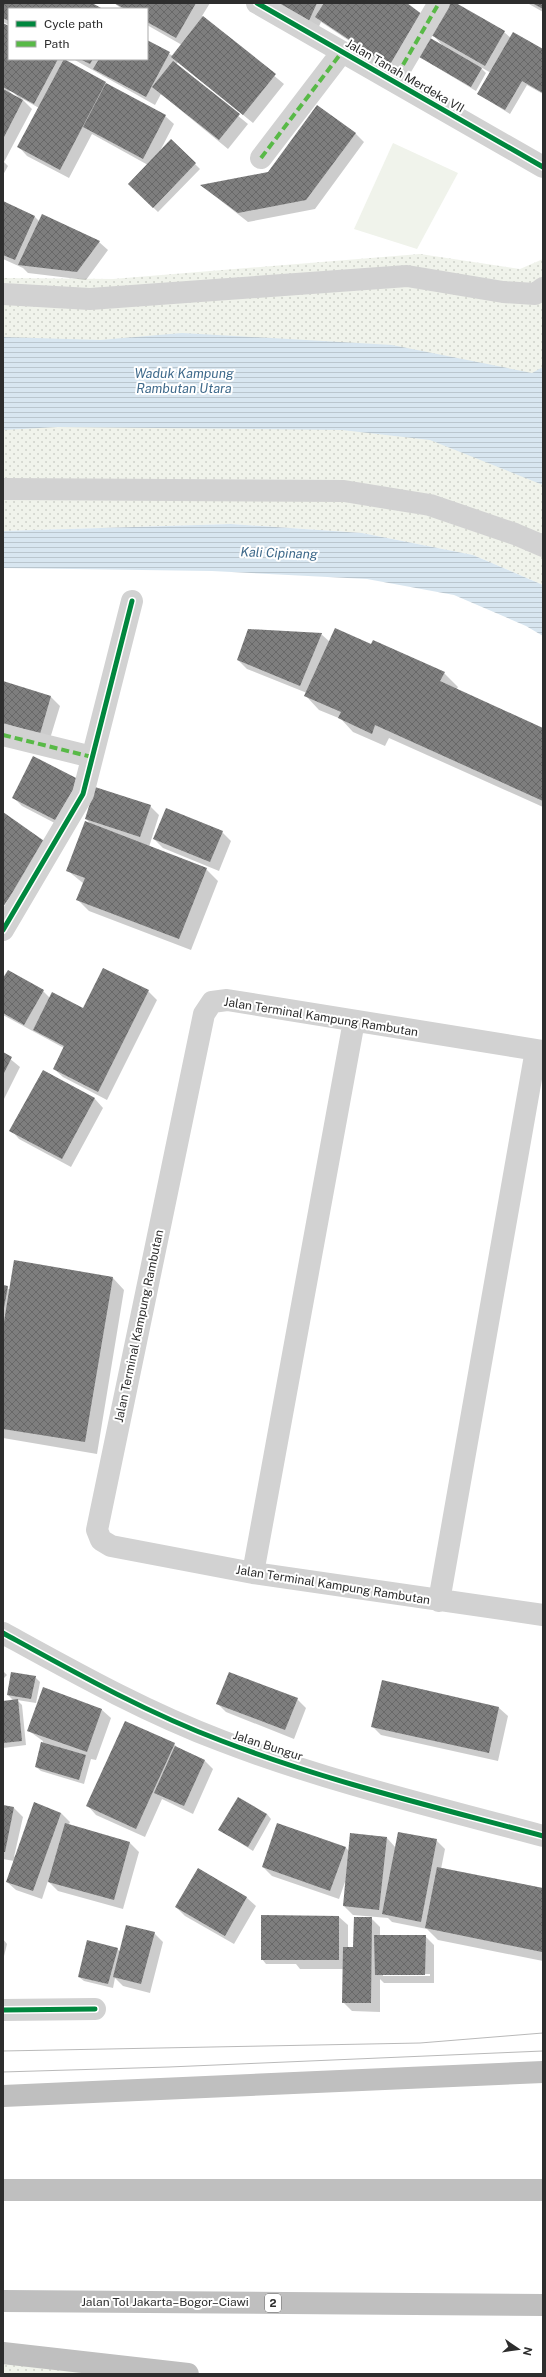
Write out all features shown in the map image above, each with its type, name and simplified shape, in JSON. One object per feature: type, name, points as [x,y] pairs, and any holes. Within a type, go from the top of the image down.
[{"type":"highway","points":[[3,2096],[543,2072]]},
{"type":"highway","points":[[3,2190],[543,2190]]},
{"type":"highway","name":"Jalan Tol Jakarta–Bogor–Ciawi","points":[[3,2301],[543,2305]]},
{"type":"highway","points":[[3,2352],[188,2374]]},
{"type":"street","name":"Jalan Tanah Merdeka VII","points":[[257,3],[543,167]]},
{"type":"street","points":[[393,81],[439,3]]},
{"type":"street","points":[[261,158],[342,52]]},
{"type":"street","points":[[3,294],[90,299],[407,276],[503,292],[535,294],[543,288]]},
{"type":"street","points":[[3,489],[344,491],[430,505],[515,534],[543,546]]},
{"type":"street","points":[[3,930],[83,794],[132,601]]},
{"type":"street","points":[[3,735],[92,757]]},
{"type":"street","name":"Jalan Terminal Kampung Rambutan","points":[[540,1050],[227,1000],[212,1002],[204,1014],[97,1530],[101,1540],[111,1546],[253,1574],[438,1601],[543,1614]]},
{"type":"street","points":[[253,1574],[354,1021]]},
{"type":"street","points":[[438,1601],[540,1050]]},
{"type":"street","name":"Jalan Bungur","points":[[3,1633],[117,1696],[222,1741],[352,1785],[543,1836]]},
{"type":"street","points":[[3,2010],[95,2009]]},
{"type":"shaded area","points":[[393,143],[458,173],[417,249],[354,229]]},
{"type":"shaded area","points":[[420,254],[520,269],[543,259],[543,585],[473,555],[362,533],[231,524],[3,531],[3,278],[113,279]]},
{"type":"shaded area","points":[[3,2353],[188,2374],[3,2374]]},
{"type":"water","name":"Waduk Kampung Rambutan Utara","points":[[182,333],[392,345],[532,373],[543,367],[543,485],[430,440],[342,430],[58,427],[3,430],[3,337],[100,340]]},
{"type":"water","name":"Kali Cipinang","points":[[231,524],[362,533],[473,555],[543,585],[543,636],[526,626],[454,595],[367,579],[212,571],[3,568],[3,531]]},
{"type":"building","points":[[3,3],[92,3],[101,8],[8,8],[8,20],[3,18]]},
{"type":"building","points":[[114,3],[196,3],[176,38],[148,23],[148,8],[123,8]]},
{"type":"building","points":[[273,3],[317,3],[307,25]]},
{"type":"building","points":[[324,3],[407,3],[427,18],[395,70],[315,17]]},
{"type":"building","points":[[450,3],[456,3],[505,31],[485,66],[431,35]]},
{"type":"building","points":[[532,3],[543,3],[543,9]]},
{"type":"building","points":[[203,16],[276,74],[243,115],[171,57]]},
{"type":"building","points":[[3,23],[8,26],[8,60],[57,60],[34,104],[3,87]]},
{"type":"building","points":[[513,32],[543,49],[543,93],[522,81],[505,110],[477,94]]},
{"type":"building","points":[[425,35],[482,68],[471,87],[414,54]]},
{"type":"building","points":[[148,41],[170,52],[146,97],[93,69],[98,60],[148,60]]},
{"type":"building","points":[[63,60],[106,82],[60,170],[17,147]]},
{"type":"building","points":[[82,60],[92,60],[90,64]]},
{"type":"building","points":[[173,61],[240,114],[219,140],[152,87]]},
{"type":"building","points":[[106,83],[166,115],[143,159],[83,127]]},
{"type":"building","points":[[3,89],[23,100],[3,139]]},
{"type":"building","points":[[317,105],[356,133],[306,200],[238,213],[200,185],[268,172]]},
{"type":"building","points":[[171,139],[196,163],[153,208],[128,184]]},
{"type":"building","points":[[3,201],[35,216],[15,260],[3,255]]},
{"type":"building","points":[[42,214],[100,241],[77,272],[18,265]]},
{"type":"building","points":[[335,628],[371,644],[373,640],[445,672],[440,681],[543,728],[543,801],[375,725],[372,734],[338,718],[341,712],[304,696]]},
{"type":"building","points":[[248,629],[322,633],[300,686],[237,660]]},
{"type":"building","points":[[3,681],[51,696],[40,734],[3,723]]},
{"type":"building","points":[[33,756],[82,781],[61,823],[12,798]]},
{"type":"building","points":[[95,787],[151,805],[140,837],[85,819]]},
{"type":"building","points":[[166,808],[223,831],[210,862],[153,839]]},
{"type":"building","points":[[3,812],[47,843],[3,907]]},
{"type":"building","points":[[85,821],[207,868],[179,939],[76,900],[85,878],[66,871]]},
{"type":"building","points":[[103,968],[149,990],[98,1092],[53,1069],[64,1046],[33,1030],[52,992],[83,1008]]},
{"type":"building","points":[[8,970],[44,990],[24,1025],[3,1013],[3,978]]},
{"type":"building","points":[[3,1052],[12,1057],[3,1075]]},
{"type":"building","points":[[43,1070],[95,1098],[62,1159],[9,1131]]},
{"type":"building","points":[[14,1260],[113,1277],[85,1442],[3,1429],[3,1328]]},
{"type":"building","points":[[3,1285],[8,1286],[4,1308],[3,1308]]},
{"type":"building","points":[[11,1672],[36,1676],[31,1699],[7,1695]]},
{"type":"building","points":[[229,1672],[298,1698],[285,1730],[216,1704]]},
{"type":"building","points":[[382,1680],[499,1707],[489,1753],[371,1727]]},
{"type":"building","points":[[43,1687],[102,1709],[87,1752],[27,1731]]},
{"type":"building","points":[[18,1699],[22,1741],[3,1743],[3,1701]]},
{"type":"building","points":[[125,1721],[175,1743],[136,1829],[86,1806]]},
{"type":"building","points":[[41,1742],[86,1755],[79,1780],[35,1767]]},
{"type":"building","points":[[175,1746],[205,1760],[184,1806],[154,1793]]},
{"type":"building","points":[[238,1797],[267,1814],[248,1847],[218,1830]]},
{"type":"building","points":[[34,1802],[61,1813],[33,1891],[6,1882]]},
{"type":"building","points":[[3,1805],[14,1807],[5,1852],[3,1852]]},
{"type":"building","points":[[65,1823],[130,1842],[114,1900],[48,1882]]},
{"type":"building","points":[[277,1823],[346,1847],[330,1891],[262,1867]]},
{"type":"building","points":[[398,1832],[437,1839],[421,1922],[382,1914]]},
{"type":"building","points":[[350,1833],[387,1837],[379,1910],[343,1906]]},
{"type":"building","points":[[437,1867],[543,1888],[542,1952],[425,1928]]},
{"type":"building","points":[[198,1868],[247,1897],[225,1936],[175,1907]]},
{"type":"building","points":[[261,1915],[339,1916],[339,1960],[261,1960]]},
{"type":"building","points":[[354,1917],[372,1917],[371,2003],[342,2003],[343,1947],[353,1947]]},
{"type":"building","points":[[126,1925],[155,1932],[141,1984],[113,1977]]},
{"type":"building","points":[[374,1935],[426,1935],[425,1975],[375,1975]]},
{"type":"building","points":[[87,1940],[118,1948],[108,1984],[78,1977]]},
{"type":"tram line","points":[[3,2051],[420,2043],[543,2033]]},
{"type":"tram line","points":[[3,2072],[169,2067],[543,2051]]},
{"type":"marked path","points":[[397,75],[439,3]]},
{"type":"marked path","points":[[261,158],[342,52]]},
{"type":"marked path","points":[[3,735],[92,757]]},
{"type":"cycle path","points":[[257,3],[543,167]]},
{"type":"cycle path","points":[[3,930],[83,794],[132,601]]},
{"type":"cycle path","points":[[3,1633],[83,1677],[193,1730],[222,1741],[301,1769],[341,1781],[543,1836]]},
{"type":"cycle path","points":[[3,2010],[95,2009]]}]
